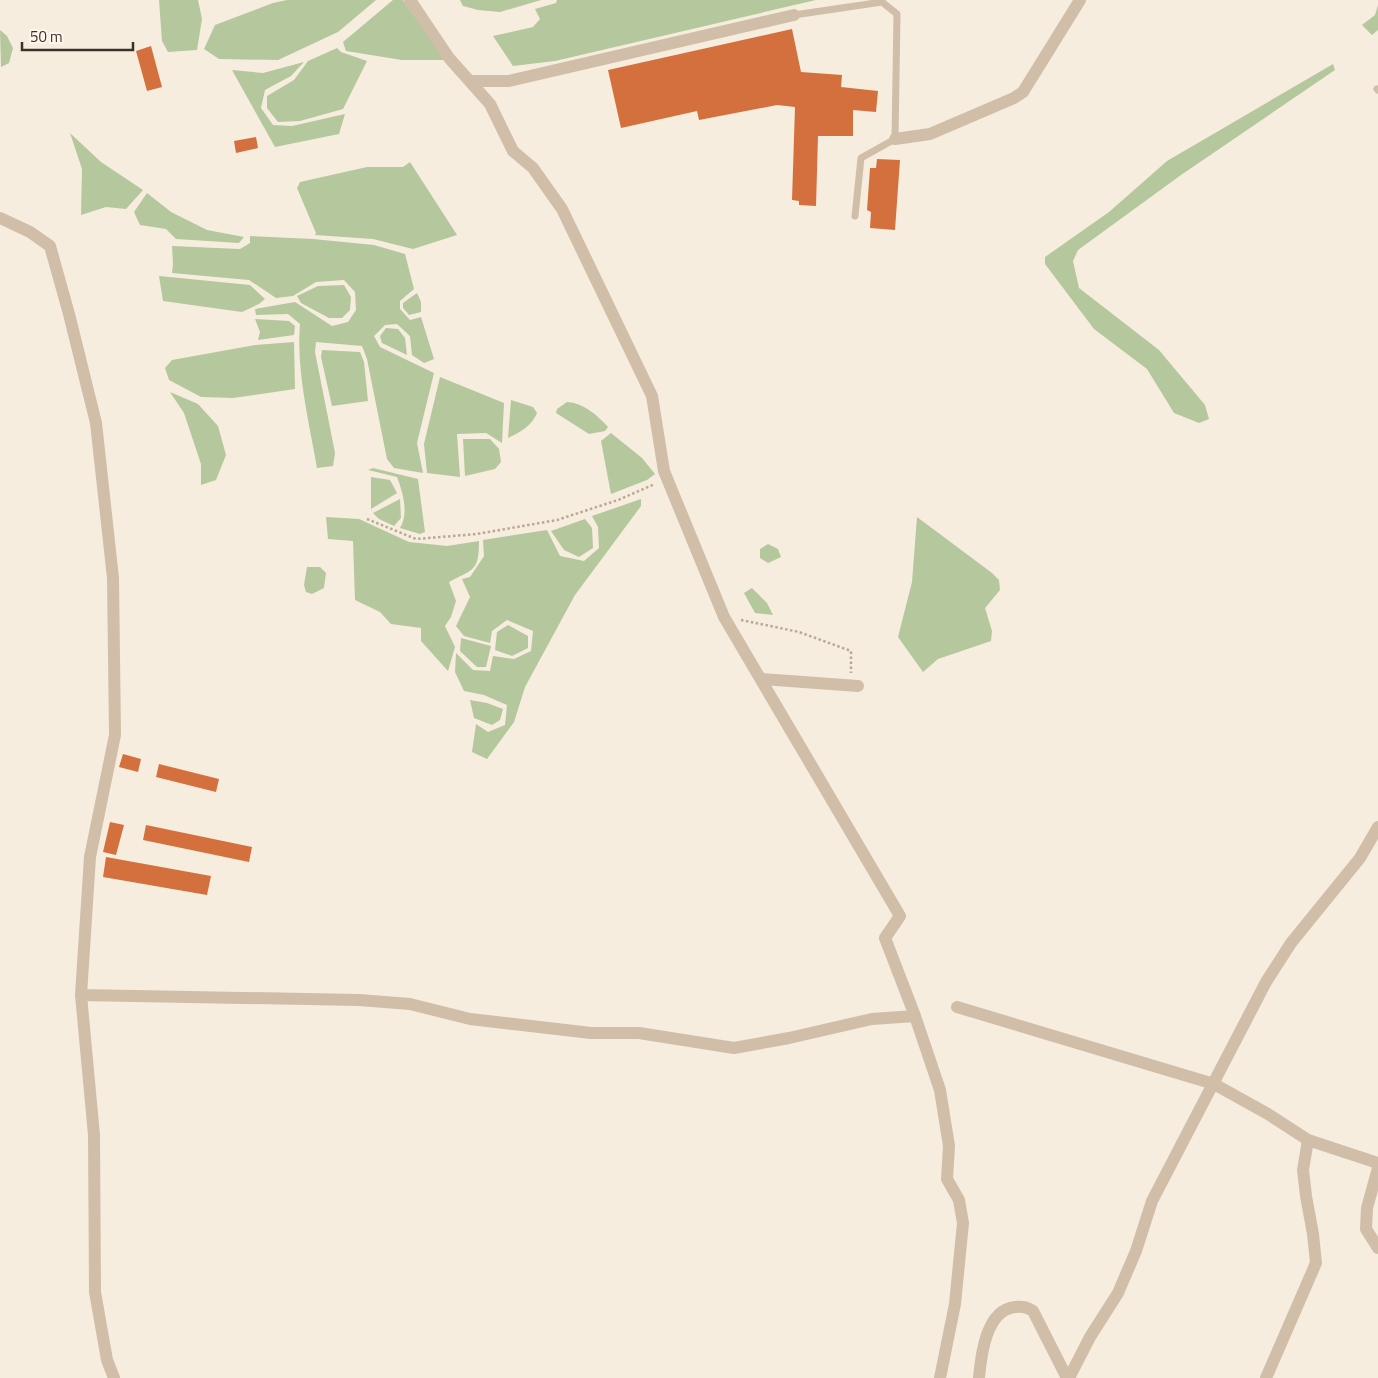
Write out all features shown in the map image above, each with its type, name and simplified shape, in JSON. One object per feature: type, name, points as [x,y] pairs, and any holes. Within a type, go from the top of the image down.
[{"type":"street","points":[[410,0],[449,58],[490,104],[513,151],[533,168],[562,209],[652,396],[664,471],[724,616],[900,916],[885,938],[915,1016],[940,1090],[949,1146],[947,1179],[959,1200],[963,1224],[955,1304],[947,1335],[940,1378]]},
{"type":"street","points":[[895,139],[930,134],[1014,98],[1023,92],[1080,0]]},
{"type":"street","points":[[470,82],[509,81],[794,15]]},
{"type":"street","points":[[0,218],[30,232],[50,246],[96,423],[114,578],[115,736],[90,858],[81,995],[94,1135],[95,1292],[107,1360],[114,1378]]},
{"type":"street","points":[[761,679],[854,686]]},
{"type":"street","points":[[1068,1378],[1118,1293],[1136,1251],[1152,1201],[1266,982],[1291,943],[1360,858],[1378,827]]},
{"type":"street","points":[[81,995],[359,1000],[410,1004],[470,1020],[591,1033],[639,1033],[734,1048],[789,1038],[872,1019],[915,1016]]},
{"type":"street","points":[[957,1007],[1214,1084],[1268,1114],[1308,1140],[1378,1162]]},
{"type":"street","points":[[1266,1378],[1316,1263],[1303,1170],[1308,1140]]},
{"type":"street","points":[[1378,1168],[1367,1208],[1366,1228],[1378,1248]]},
{"type":"street","points":[[979,1378],[981,1354],[993,1319],[1008,1308],[1025,1306],[1033,1311],[1068,1378]]},
{"type":"lane","points":[[794,15],[882,2],[897,14],[895,139],[861,158],[855,216]]},
{"type":"path","points":[[367,518],[416,539],[477,534],[557,520],[618,500],[668,479]]},
{"type":"path","points":[[724,616],[799,632],[851,651],[854,686]]},
{"type":"green space","points":[[159,0],[198,0],[202,19],[197,50],[168,52],[162,41]]},
{"type":"green space","points":[[287,0],[376,0],[338,32],[278,60],[219,59],[204,49],[215,25],[273,3]]},
{"type":"green space","points":[[393,0],[403,0],[445,60],[402,60],[346,51],[343,42]]},
{"type":"green space","points":[[460,0],[541,0],[500,12],[478,10],[463,6]]},
{"type":"green space","points":[[557,0],[816,0],[555,61],[513,66],[493,36],[533,27],[540,19],[535,9],[556,3]]},
{"type":"green space","points":[[1378,5],[1378,30],[1372,35],[1362,25],[1375,15]]},
{"type":"green space","points":[[0,30],[7,36],[13,48],[9,63],[1,67]]},
{"type":"green space","points":[[337,48],[341,52],[367,61],[343,109],[300,121],[278,122],[267,108],[267,96],[294,80],[308,61]]},
{"type":"green space","points":[[304,62],[291,76],[265,90],[261,108],[273,125],[292,126],[345,114],[339,134],[275,147],[232,70],[263,73]]},
{"type":"green space","points":[[1333,64],[1335,70],[1181,175],[1078,250],[1073,261],[1079,288],[1159,350],[1205,405],[1209,419],[1199,423],[1174,413],[1147,369],[1094,329],[1045,264],[1045,257],[1109,212],[1167,161]]},
{"type":"green space","points":[[70,133],[101,162],[143,190],[126,209],[106,207],[81,215],[82,169]]},
{"type":"green space","points":[[410,162],[457,235],[413,249],[373,239],[315,235],[316,233],[297,188],[300,182],[367,167],[403,167]]},
{"type":"green space","points":[[147,193],[171,212],[207,230],[244,237],[239,243],[176,239],[166,229],[140,225],[134,212]]},
{"type":"green space","points":[[250,236],[313,239],[374,245],[405,254],[414,289],[400,301],[400,309],[410,320],[421,317],[434,359],[424,363],[412,355],[410,336],[397,324],[385,325],[374,336],[380,347],[434,373],[417,443],[423,473],[394,468],[387,459],[367,359],[362,346],[316,342],[315,352],[335,453],[333,466],[317,468],[302,378],[299,342],[300,324],[288,314],[256,315],[255,309],[295,302],[332,326],[348,322],[356,310],[355,292],[344,280],[316,282],[293,296],[276,298],[249,280],[172,273],[172,246],[240,249],[250,243]]},
{"type":"green space","points":[[159,276],[250,285],[265,299],[242,312],[163,301]]},
{"type":"green space","points":[[344,285],[351,297],[350,310],[342,318],[329,318],[301,303],[297,296],[318,286]]},
{"type":"green space","points":[[417,293],[421,302],[421,312],[409,315],[403,308],[403,303]]},
{"type":"green space","points":[[255,319],[289,321],[295,326],[294,335],[258,340],[260,332]]},
{"type":"green space","points":[[386,328],[398,329],[405,338],[407,355],[382,343],[380,336]]},
{"type":"green space","points":[[294,342],[295,389],[233,398],[201,397],[169,380],[165,368],[172,360],[255,345]]},
{"type":"green space","points":[[322,350],[360,352],[364,362],[368,401],[332,406],[321,357]]},
{"type":"green space","points":[[440,377],[504,403],[502,443],[486,433],[457,434],[460,477],[427,473],[424,444]]},
{"type":"green space","points":[[170,392],[198,404],[218,426],[226,455],[216,480],[201,485],[201,464],[184,413]]},
{"type":"green space","points":[[511,400],[533,407],[537,413],[529,425],[508,438]]},
{"type":"green space","points":[[567,402],[585,407],[608,427],[605,431],[589,434],[556,413],[557,409]]},
{"type":"green space","points":[[611,433],[642,458],[655,474],[647,480],[611,494],[601,441]]},
{"type":"green space","points":[[463,439],[490,439],[499,449],[501,462],[495,469],[465,476]]},
{"type":"green space","points":[[373,468],[418,479],[425,532],[420,534],[400,528],[405,509],[397,477],[368,470]]},
{"type":"green space","points":[[371,477],[390,480],[397,493],[371,509]]},
{"type":"green space","points":[[400,499],[401,518],[394,526],[379,519],[373,513]]},
{"type":"green space","points":[[641,499],[641,506],[575,595],[525,687],[514,722],[487,759],[472,752],[476,724],[488,732],[505,725],[507,705],[484,695],[464,691],[455,672],[456,653],[473,670],[490,671],[493,656],[514,659],[531,651],[533,631],[507,620],[492,631],[490,643],[464,636],[456,626],[470,597],[462,579],[470,577],[484,556],[483,540],[547,530],[560,556],[584,561],[599,548],[598,527],[592,516]]},
{"type":"green space","points":[[326,517],[359,519],[409,542],[447,546],[479,541],[476,564],[469,571],[449,582],[456,601],[451,617],[445,626],[455,647],[448,671],[421,641],[421,628],[391,624],[380,612],[355,600],[353,541],[328,539]]},
{"type":"green space","points":[[917,517],[992,573],[999,580],[1000,590],[985,608],[992,631],[991,641],[938,659],[923,672],[898,637],[912,582]]},
{"type":"green space","points":[[585,519],[592,528],[593,548],[579,557],[564,550],[551,531]]},
{"type":"green space","points":[[768,544],[778,549],[781,557],[768,563],[760,558],[760,549]]},
{"type":"green space","points":[[307,567],[320,567],[326,573],[324,588],[312,594],[306,592],[304,585]]},
{"type":"green space","points":[[752,588],[767,603],[773,615],[755,613],[744,593]]},
{"type":"green space","points":[[508,625],[528,636],[528,648],[512,656],[495,650],[497,632]]},
{"type":"green space","points":[[461,638],[491,646],[486,667],[477,667],[460,651]]},
{"type":"green space","points":[[470,700],[487,703],[503,709],[500,720],[492,725],[474,718]]},
{"type":"building","points":[[792,29],[801,72],[842,75],[841,87],[878,91],[876,112],[853,110],[853,136],[818,136],[816,206],[799,205],[799,201],[792,200],[795,107],[777,105],[699,120],[697,111],[621,128],[608,70]]},
{"type":"building","points":[[151,46],[162,87],[147,91],[136,51]]},
{"type":"building","points":[[256,137],[258,148],[236,153],[234,141]]},
{"type":"building","points":[[877,159],[900,160],[895,230],[870,228],[871,212],[867,210],[870,168],[876,168]]},
{"type":"building","points":[[123,754],[141,759],[138,772],[119,767]]},
{"type":"building","points":[[159,764],[219,779],[216,792],[156,777]]},
{"type":"building","points":[[110,822],[124,825],[116,855],[103,852]]},
{"type":"building","points":[[146,825],[252,847],[249,862],[143,840]]},
{"type":"building","points":[[106,857],[211,876],[207,895],[103,877]]}]
